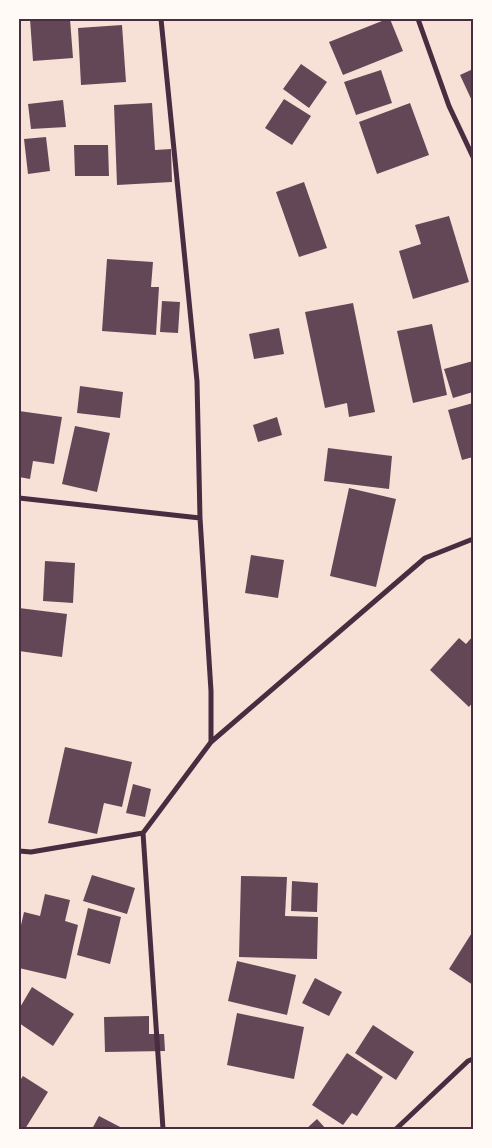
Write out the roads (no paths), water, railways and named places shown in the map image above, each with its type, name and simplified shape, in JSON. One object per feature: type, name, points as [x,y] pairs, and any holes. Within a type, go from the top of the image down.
[{"type":"street","points":[[161,19],[197,381],[200,518],[211,691],[211,742]]},
{"type":"street","points":[[418,19],[449,106],[473,157]]},
{"type":"street","points":[[19,498],[200,518]]},
{"type":"street","points":[[163,1129],[143,833],[211,742],[425,558],[473,539]]},
{"type":"street","points":[[19,850],[31,852],[143,833]]},
{"type":"street","points":[[396,1129],[468,1061],[473,1059]]}]
